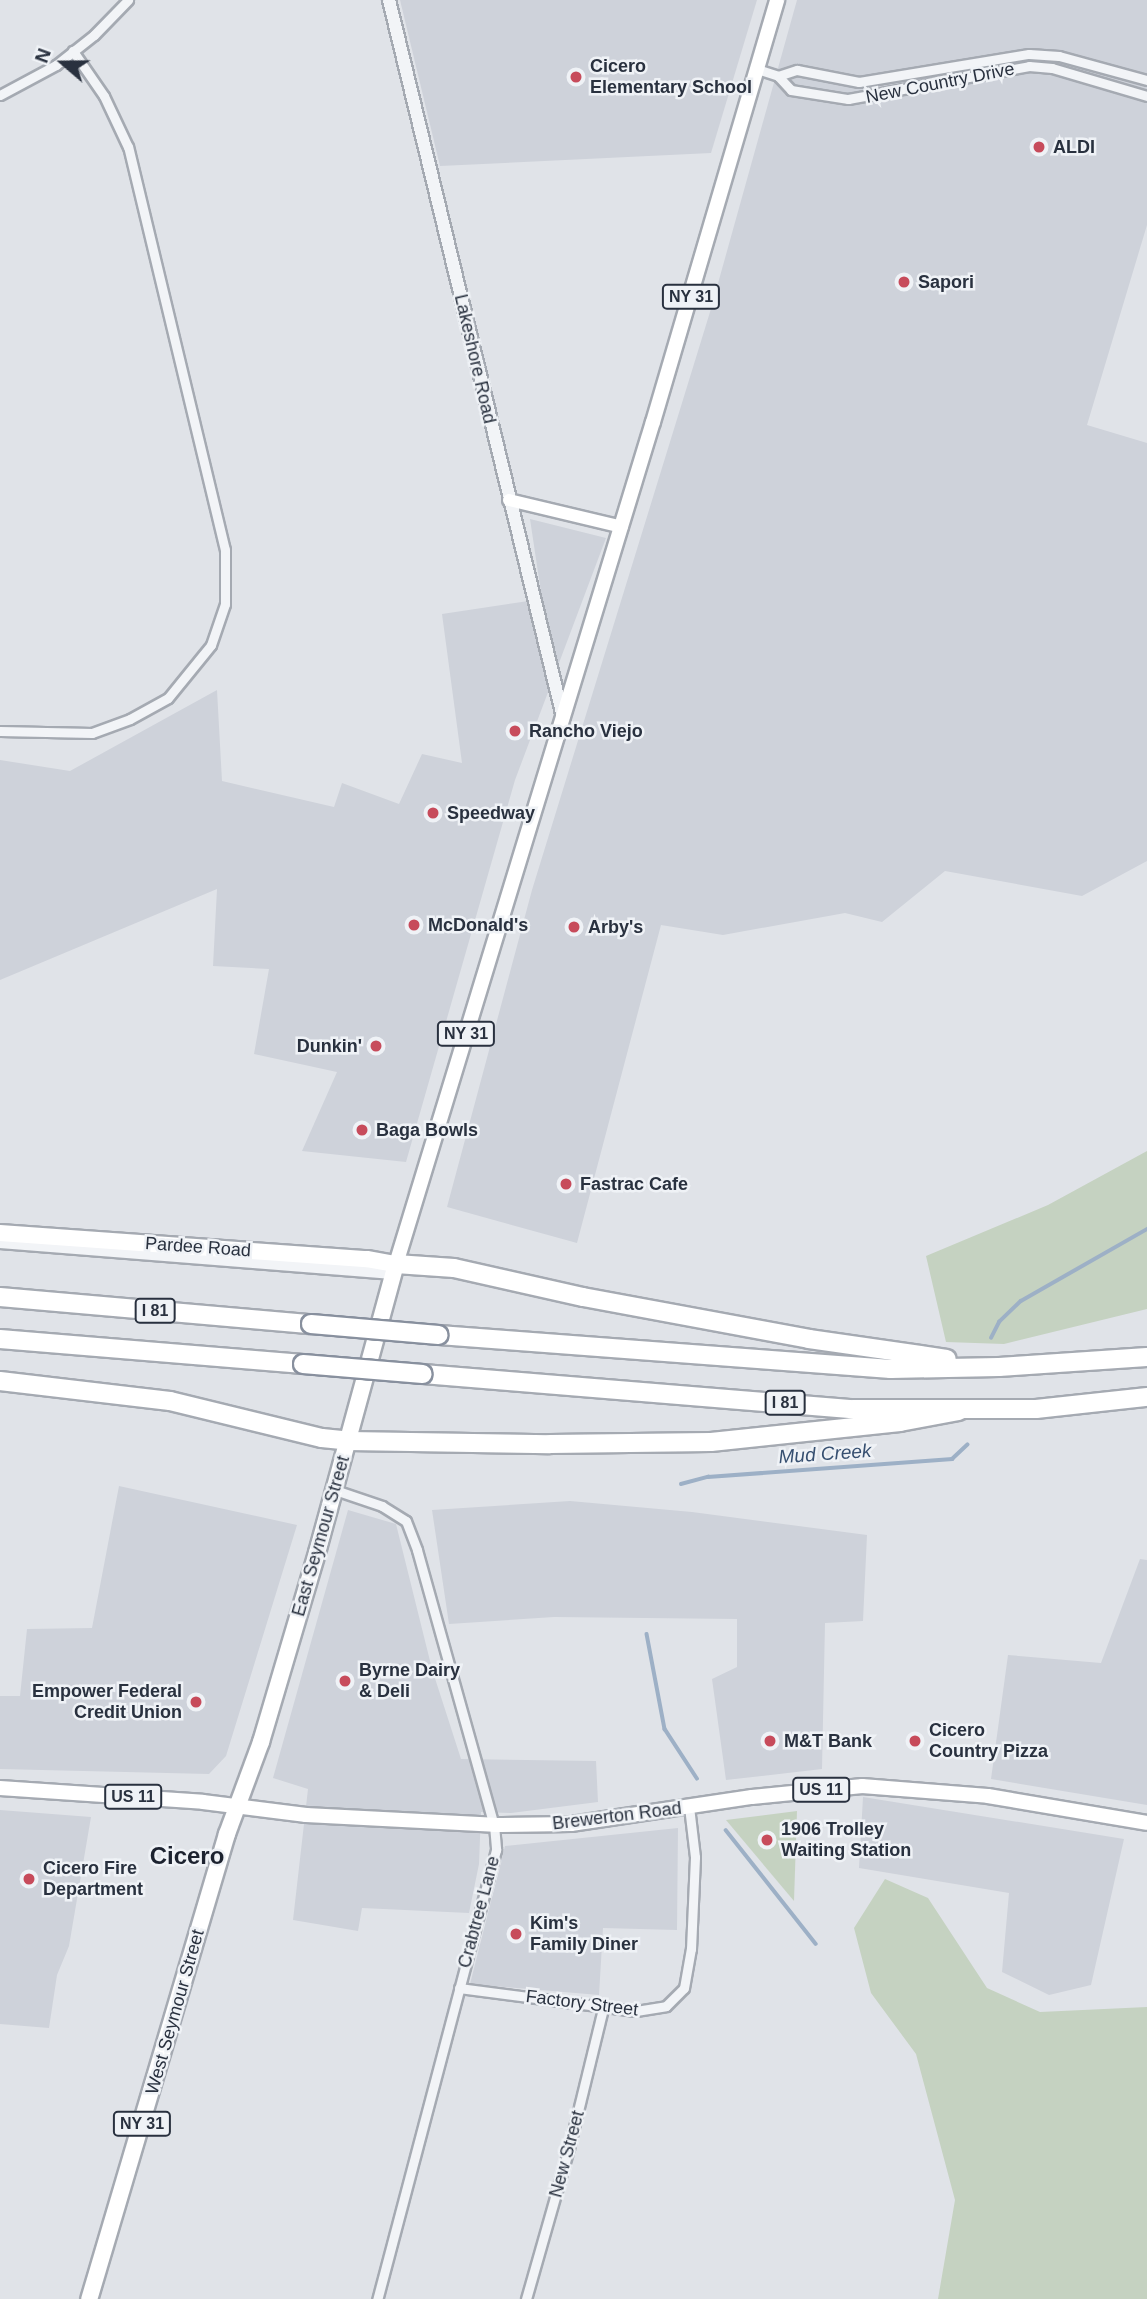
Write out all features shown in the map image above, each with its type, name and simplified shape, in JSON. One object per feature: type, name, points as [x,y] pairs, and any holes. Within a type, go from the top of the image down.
[{"type":"highway","name":"Pardee Road","points":[[0,1233],[368,1259],[394,1269]]},
{"type":"highway","points":[[394,1269],[454,1268],[583,1297],[809,1339],[999,1367]]},
{"type":"highway","name":"East Seymour Street","points":[[237,1806],[261,1742],[335,1490],[394,1269]]},
{"type":"highway","name":"I 81","points":[[0,1297],[818,1366],[891,1369],[999,1367],[1147,1357]]},
{"type":"highway","name":"I 81","points":[[0,1339],[853,1409],[1036,1409],[1147,1397]]},
{"type":"highway","points":[[0,1381],[170,1401],[322,1438],[349,1441],[550,1444],[711,1442],[900,1422],[959,1411]]},
{"type":"highway","name":"West Seymour Street","points":[[89,2299],[237,1806]]},
{"type":"main road","name":"NY 31","points":[[394,1269],[622,527],[777,0]]},
{"type":"main road","points":[[509,500],[622,527]]},
{"type":"main road","name":"Brewerton Road","points":[[0,1788],[237,1806],[306,1815],[494,1825],[571,1824],[752,1797],[885,1787],[988,1796],[1147,1823]]},
{"type":"street","points":[[0,95],[37,77],[74,51],[128,0]]},
{"type":"street","name":"Lakeshore Road","points":[[389,0],[563,718]]},
{"type":"street","points":[[0,731],[92,733],[130,719],[168,698],[211,645],[225,604],[225,550],[128,147],[104,96],[74,51]]},
{"type":"street","name":"New Country Drive","points":[[778,76],[797,70],[859,82],[1029,54],[1070,58],[1147,80]]},
{"type":"street","name":"New Country Drive","points":[[757,69],[778,76],[791,90],[848,99],[1029,66],[1052,68],[1147,96]]},
{"type":"street","name":"Pardee Road","points":[[0,1242],[394,1269]]},
{"type":"street","name":"Crabtree Lane","points":[[335,1490],[382,1506],[406,1521],[417,1550],[494,1825],[494,1864],[377,2299]]},
{"type":"street","name":"Factory Street","points":[[459,1988],[603,2008],[658,2010],[678,1996],[684,1987],[691,1949],[695,1857],[689,1807]]},
{"type":"street","name":"New Street","points":[[526,2299],[569,2148],[603,2008]]},
{"type":"shaded area","name":"Cicero Elementary School","points":[[400,0],[757,0],[711,153],[440,166]]},
{"type":"shaded area","points":[[797,0],[1147,0],[1147,225],[1087,425],[1147,443],[1147,861],[1082,896],[945,871],[882,922],[845,913],[723,935],[661,925],[577,1243],[447,1207],[532,890],[710,312]]},
{"type":"shaded area","points":[[530,519],[606,538],[515,780],[406,1162],[302,1151],[337,1072],[254,1054],[269,969],[213,966],[217,889],[0,980],[0,760],[70,771],[217,690],[222,781],[334,807],[342,783],[399,804],[422,754],[462,763],[442,614],[542,599]]},
{"type":"shaded area","points":[[119,1486],[297,1525],[226,1756],[209,1774],[0,1769],[0,1696],[20,1696],[27,1629],[92,1628]]},
{"type":"shaded area","points":[[570,1501],[692,1512],[867,1535],[863,1621],[825,1623],[822,1769],[726,1780],[712,1679],[737,1667],[737,1619],[554,1617],[449,1624],[432,1510]]},
{"type":"shaded area","points":[[348,1510],[396,1524],[432,1669],[461,1759],[596,1761],[598,1802],[511,1813],[481,1812],[479,1864],[469,1913],[362,1908],[358,1931],[293,1920],[308,1789],[273,1778]]},
{"type":"shaded area","points":[[1140,1559],[1147,1560],[1147,1805],[991,1779],[1008,1655],[1101,1663]]},
{"type":"shaded area","points":[[863,1797],[1124,1839],[1091,1985],[1049,1995],[1002,1972],[1009,1893],[859,1868]]},
{"type":"shaded area","points":[[0,1810],[91,1817],[69,1946],[57,1975],[49,2028],[0,2024]]},
{"type":"shaded area","points":[[678,1828],[677,1930],[603,1928],[599,1995],[470,1984],[505,1846]]},
{"type":"green space","points":[[1147,1151],[1147,1309],[1004,1344],[946,1342],[926,1256],[1048,1205]]},
{"type":"green space","points":[[797,1811],[794,1901],[726,1820]]},
{"type":"green space","points":[[885,1879],[928,1898],[987,1988],[1040,2012],[1147,2007],[1147,2299],[938,2299],[955,2200],[916,2054],[871,1993],[854,1928]]},
{"type":"waterway","name":"Mud Creek","points":[[991,1338],[999,1322],[1021,1301],[1147,1229]]},
{"type":"waterway","name":"Mud Creek","points":[[681,1484],[708,1477],[952,1459],[967,1445]]},
{"type":"waterway","name":"Mud Creek","points":[[647,1634],[665,1729],[697,1778]]},
{"type":"waterway","name":"Mud Creek","points":[[726,1830],[816,1944]]},
{"type":"place","name":"Cicero Elementary School","points":[[576,77]]},
{"type":"place","name":"ALDI","points":[[1039,147]]},
{"type":"place","name":"Sapori","points":[[904,282]]},
{"type":"place","name":"Rancho Viejo","points":[[515,731]]},
{"type":"place","name":"Speedway","points":[[433,813]]},
{"type":"place","name":"McDonald's","points":[[414,925]]},
{"type":"place","name":"Arby's","points":[[574,927]]},
{"type":"place","name":"Dunkin'","points":[[376,1046]]},
{"type":"place","name":"Baga Bowls","points":[[362,1130]]},
{"type":"place","name":"Fastrac Cafe","points":[[566,1184]]},
{"type":"place","name":"Byrne Dairy & Deli","points":[[345,1681]]},
{"type":"place","name":"Empower Federal Credit Union","points":[[196,1702]]},
{"type":"place","name":"M&T Bank","points":[[770,1741]]},
{"type":"place","name":"Cicero Country Pizza","points":[[915,1741]]},
{"type":"place","name":"1906 Trolley Waiting Station","points":[[767,1840]]},
{"type":"place","name":"Cicero Fire Department","points":[[29,1879]]},
{"type":"place","name":"Kim's Family Diner","points":[[516,1934]]},
{"type":"district","name":"Cicero","points":[[187,1856]]}]
